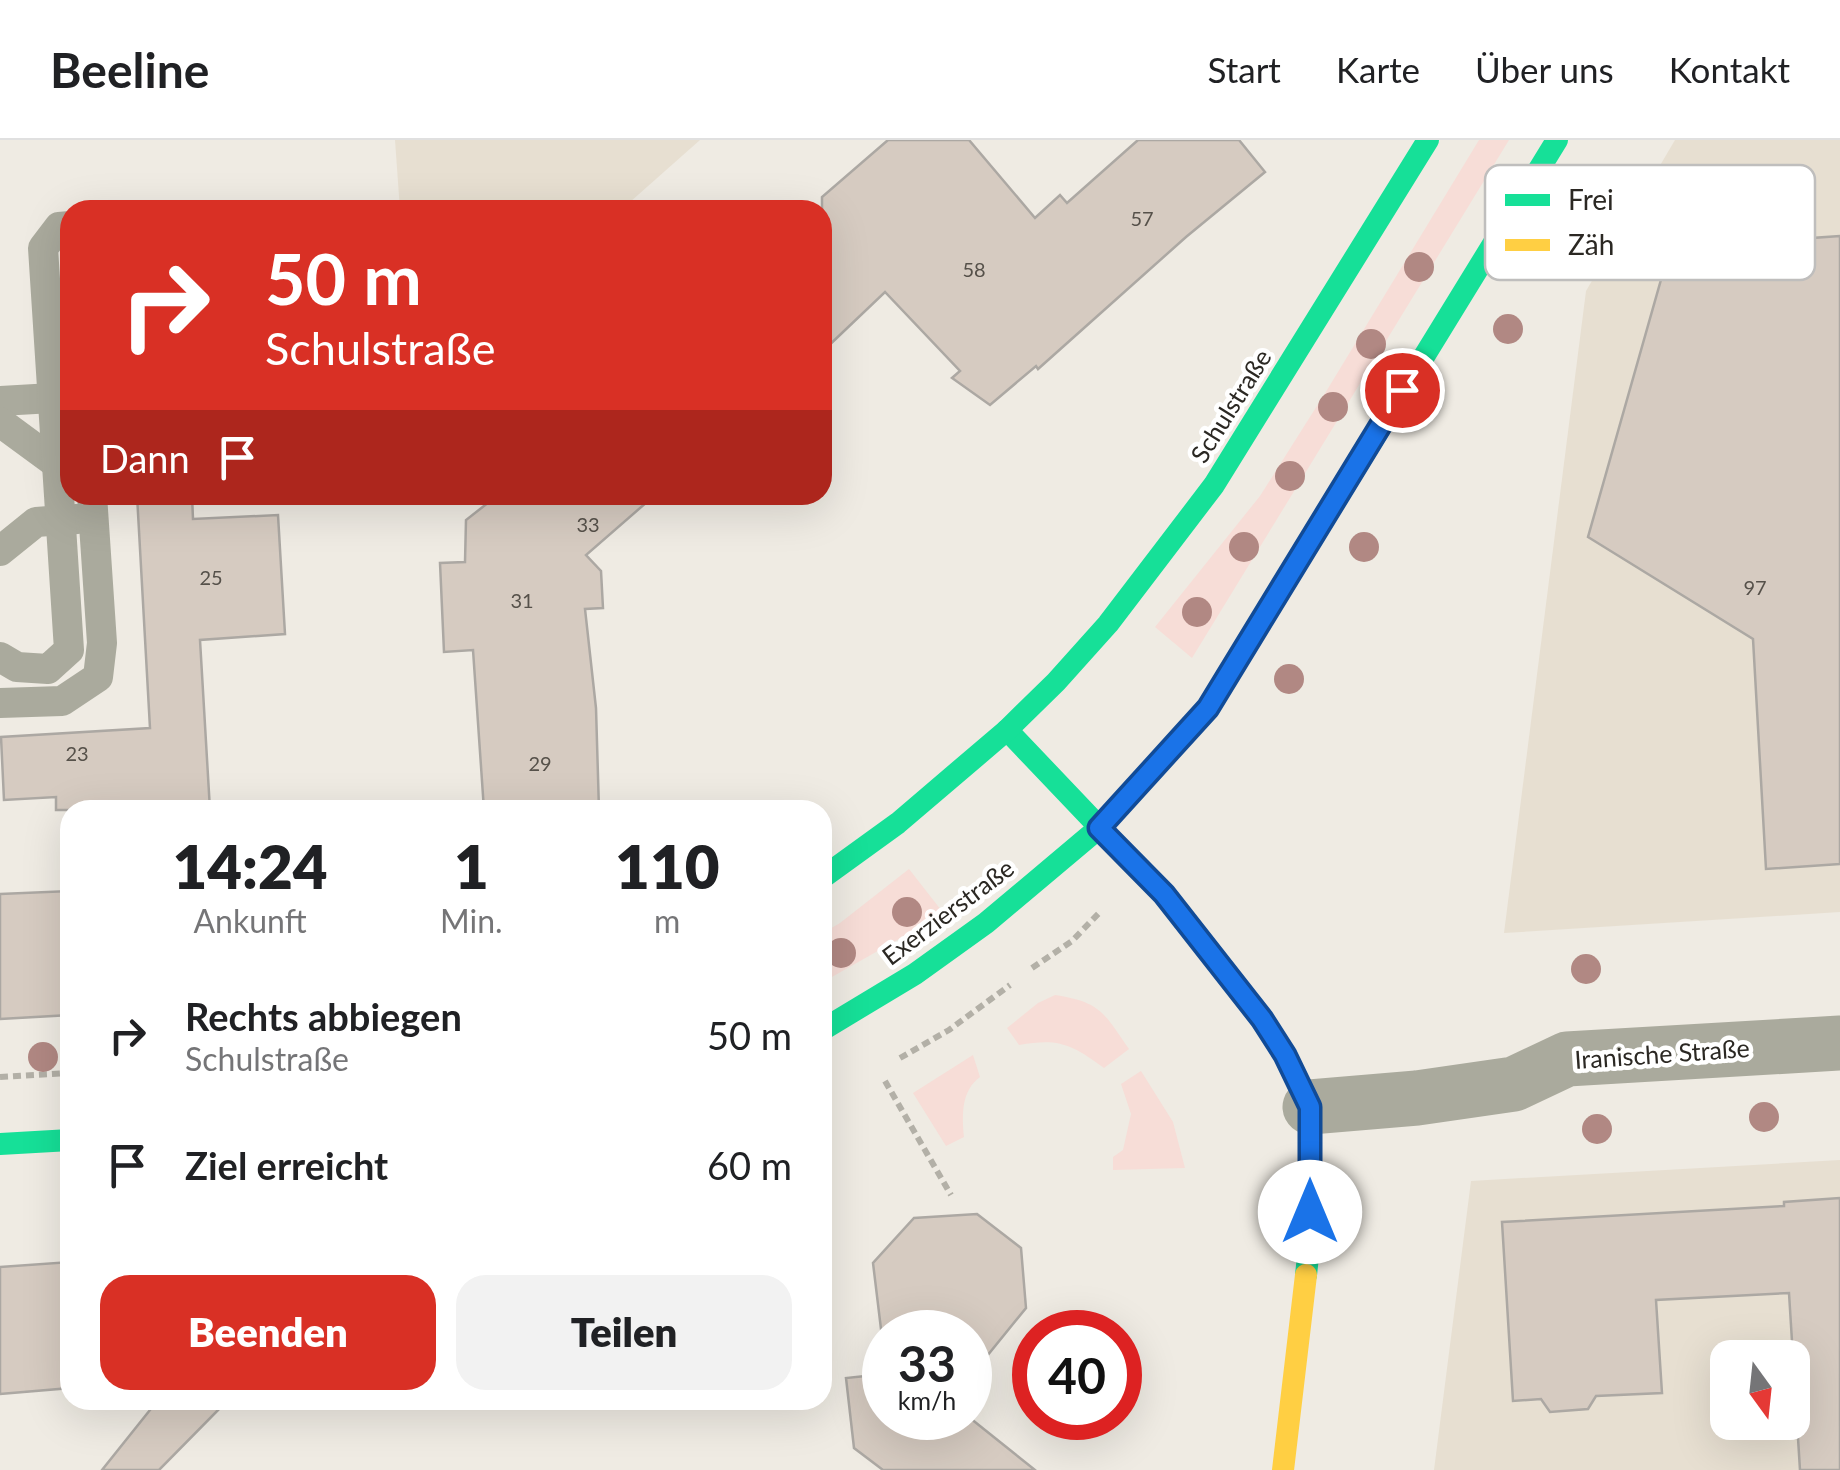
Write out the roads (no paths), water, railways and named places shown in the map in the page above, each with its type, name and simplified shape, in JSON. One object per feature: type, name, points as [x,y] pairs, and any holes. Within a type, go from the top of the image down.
[{"type":"main road","name":"Schulstraße","points":[[1007,730],[1108,624],[1214,485],[1428,140]]},
{"type":"main road","points":[[1542,165],[1557,140]]},
{"type":"main road","points":[[1099,828],[1208,708],[1485,257]]},
{"type":"main road","points":[[832,871],[898,823],[1007,730],[1164,894],[1262,1019],[1310,1107],[1309,1247],[1283,1470]]},
{"type":"main road","name":"Exerzierstraße","points":[[832,1024],[915,974],[986,923],[1099,828]]},
{"type":"main road","points":[[0,1144],[60,1141]]},
{"type":"street","name":"Iranische Straße","points":[[1310,1107],[1417,1098],[1514,1084],[1568,1059],[1840,1042]]},
{"type":"lane","points":[[60,235],[43,248],[60,352]]},
{"type":"lane","points":[[0,401],[60,397]]},
{"type":"lane","points":[[0,656],[17,668],[48,669],[69,650],[57,464],[60,414]]},
{"type":"lane","points":[[0,422],[57,464]]},
{"type":"lane","points":[[0,551],[36,522],[60,520],[93,506],[102,644],[98,677],[62,700],[0,703]]}]
